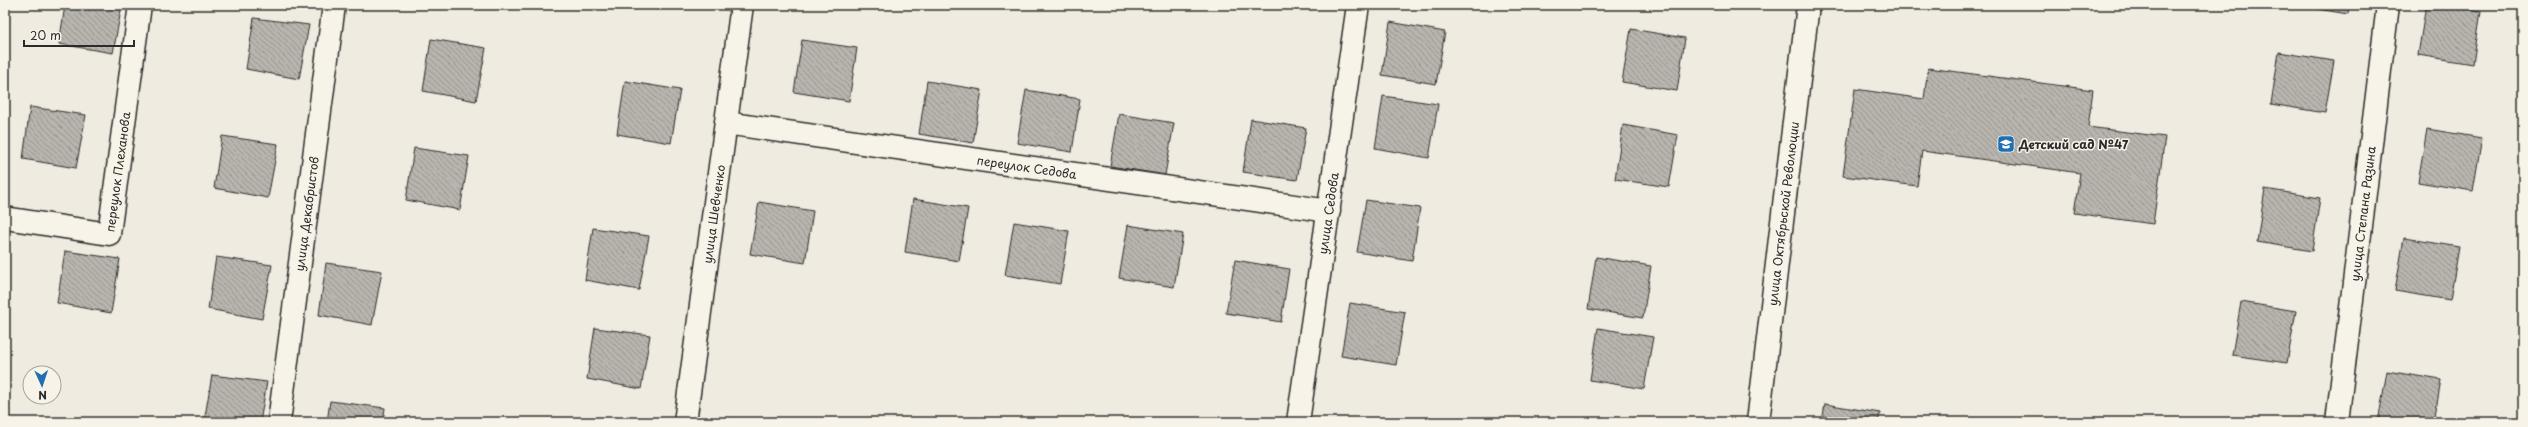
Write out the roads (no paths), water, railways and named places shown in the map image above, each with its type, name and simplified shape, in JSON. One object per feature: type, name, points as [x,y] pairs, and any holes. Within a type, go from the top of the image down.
[{"type":"street","name":"переулок Плеханова","points":[[5,218],[109,234],[140,5]]},
{"type":"street","name":"улица Декабристов","points":[[279,422],[334,5]]},
{"type":"street","name":"улица Шевченко","points":[[685,422],[742,5]]},
{"type":"street","name":"улица Седова","points":[[1298,422],[1358,5]]},
{"type":"street","name":"улица Октябрьской Революции","points":[[1758,422],[1808,5]]},
{"type":"street","name":"улица Степана Разина","points":[[2337,422],[2388,5]]},
{"type":"street","name":"переулок Седова","points":[[726,123],[1328,211]]},
{"type":"place","name":"Детский сад №47","points":[[2006,144]]}]
